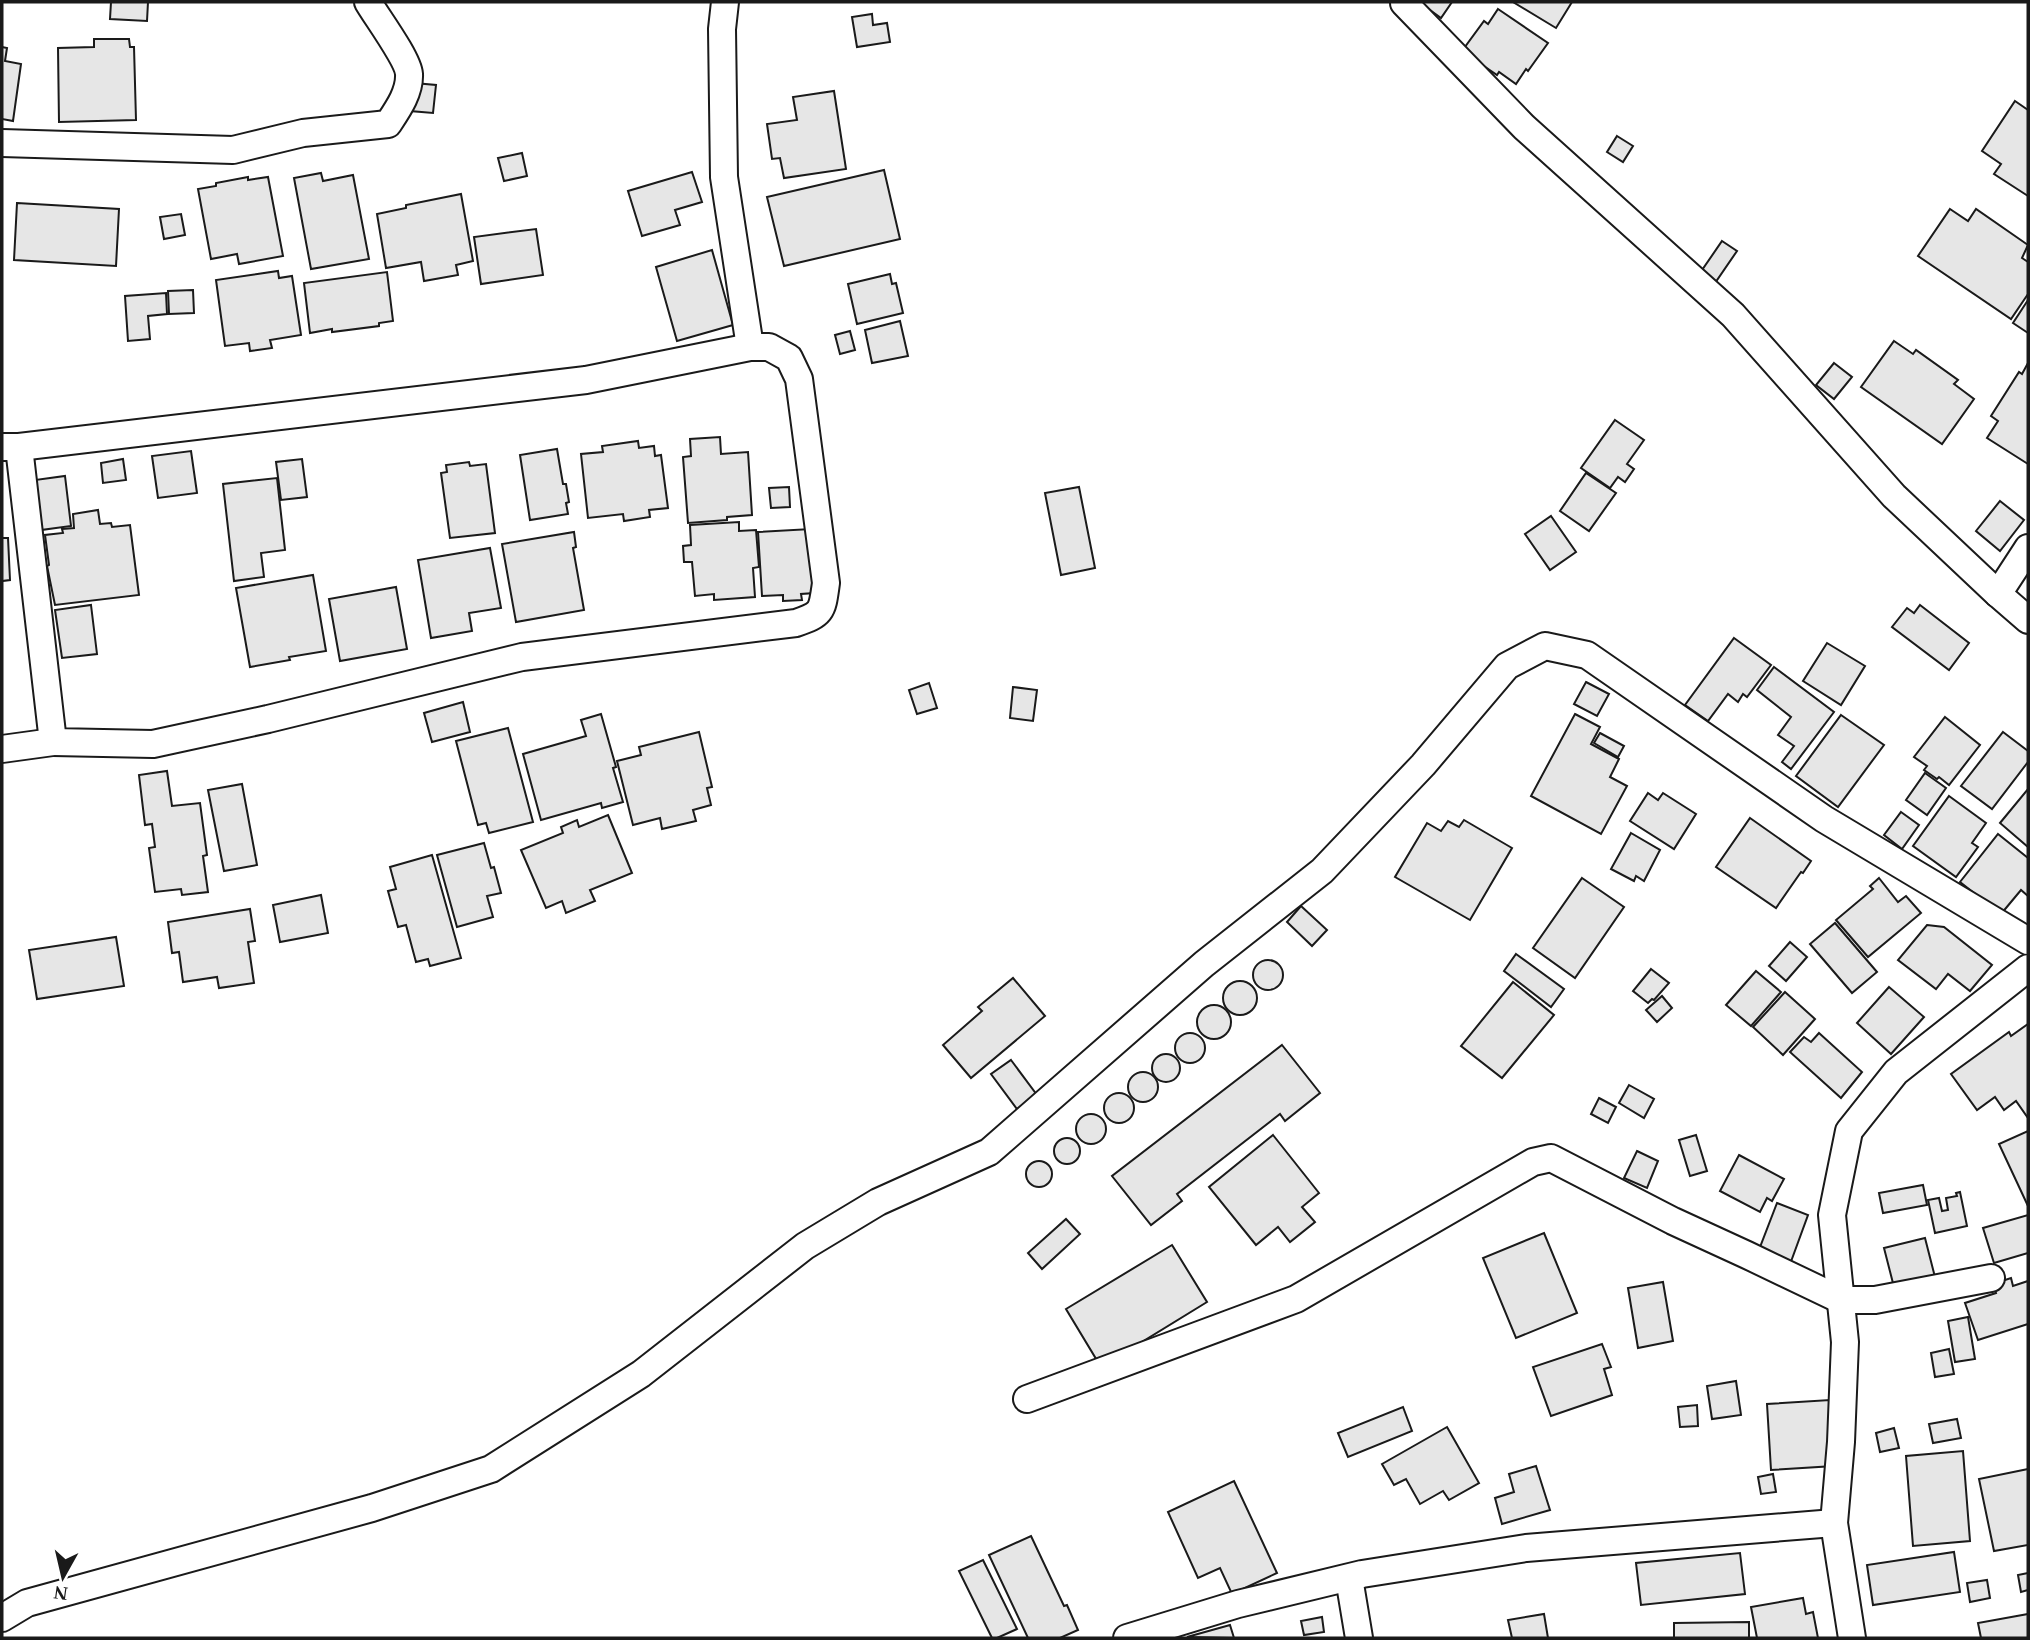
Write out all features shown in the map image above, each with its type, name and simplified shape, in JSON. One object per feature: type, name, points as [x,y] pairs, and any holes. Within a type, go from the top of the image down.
[{"type":"street","points":[[2,143],[233,150],[303,133],[388,124],[403,102],[409,72],[389,33],[368,2]]},
{"type":"street","points":[[725,2],[722,29],[723,177],[750,347]]},
{"type":"street","points":[[1404,3],[1524,127],[1733,315],[1894,496],[2028,620]]},
{"type":"street","points":[[2,749],[53,742],[153,744],[522,657],[796,623],[815,617],[823,606],[826,583],[799,379],[789,358],[769,347],[750,347],[586,380],[11,447],[53,742]]},
{"type":"street","points":[[1998,594],[2028,548]]},
{"type":"street","points":[[2,1618],[27,1603],[372,1508],[491,1469],[641,1374],[805,1246],[878,1202],[989,1152],[1204,964],[1322,872],[1423,765],[1507,666],[1545,646],[1587,655],[1824,819],[2028,941]]},
{"type":"street","points":[[1852,1638],[1835,1523],[1845,1342],[1832,1216],[1849,1131],[1896,1072],[2028,968]]},
{"type":"street","points":[[1027,1399],[1296,1299],[1533,1162],[1551,1158],[1673,1222],[1841,1300],[1875,1300],[1991,1278]]},
{"type":"street","points":[[1127,1638],[1238,1604],[1362,1574],[1526,1548],[1835,1523]]},
{"type":"street","points":[[1349,1578],[1359,1638]]},
{"type":"building","points":[[111,2],[148,2],[147,21],[110,19]]},
{"type":"building","points":[[1419,2],[1452,2],[1441,18]]},
{"type":"building","points":[[1513,2],[1572,2],[1556,28]]},
{"type":"building","points":[[1498,9],[1548,43],[1516,84],[1499,72],[1497,75],[1462,51],[1484,21],[1488,24]]},
{"type":"building","points":[[872,14],[873,25],[887,23],[890,42],[857,47],[852,17]]},
{"type":"building","points":[[94,39],[129,39],[130,47],[134,47],[136,120],[59,122],[58,48],[94,47]]},
{"type":"building","points":[[2,47],[7,48],[5,61],[21,64],[13,121],[2,119]]},
{"type":"building","points":[[414,83],[436,85],[433,113],[410,111]]},
{"type":"building","points":[[834,91],[846,169],[784,178],[780,158],[772,159],[767,124],[797,120],[793,97]]},
{"type":"building","points":[[2015,101],[2028,110],[2028,196],[1994,174],[2001,164],[1982,151]]},
{"type":"building","points":[[1617,136],[1633,146],[1623,162],[1607,152]]},
{"type":"building","points":[[522,153],[527,176],[504,181],[498,158]]},
{"type":"building","points":[[884,170],[900,239],[784,266],[767,197]]},
{"type":"building","points":[[692,172],[702,202],[675,210],[680,225],[642,236],[628,191]]},
{"type":"building","points":[[321,173],[323,181],[353,175],[369,259],[311,269],[294,178]]},
{"type":"building","points":[[248,177],[248,180],[268,177],[283,256],[239,264],[237,254],[211,259],[198,189]]},
{"type":"building","points":[[461,194],[473,261],[456,265],[458,275],[424,281],[421,262],[386,268],[377,214]]},
{"type":"building","points":[[17,203],[119,209],[116,266],[14,260]]},
{"type":"building","points":[[1950,209],[1968,221],[1976,209],[2028,245],[2022,258],[2028,262],[2028,294],[2011,319],[1918,256]]},
{"type":"building","points":[[181,214],[185,235],[164,239],[160,217]]},
{"type":"building","points":[[536,229],[543,275],[481,284],[474,237]]},
{"type":"building","points":[[1722,241],[1737,251],[1715,283],[1700,273]]},
{"type":"building","points":[[712,250],[733,325],[677,341],[656,267]]},
{"type":"building","points":[[278,271],[279,278],[292,276],[301,335],[270,340],[272,348],[250,351],[249,343],[225,346],[216,280]]},
{"type":"building","points":[[387,272],[393,321],[379,323],[379,326],[310,333],[304,283]]},
{"type":"building","points":[[890,274],[892,284],[896,283],[903,313],[857,324],[848,284]]},
{"type":"building","points":[[193,290],[194,313],[169,314],[168,291]]},
{"type":"building","points":[[166,293],[167,314],[148,316],[150,339],[128,341],[125,296]]},
{"type":"building","points":[[2028,300],[2028,333],[2013,323]]},
{"type":"building","points":[[900,321],[908,356],[872,363],[865,330]]},
{"type":"building","points":[[850,331],[855,350],[840,354],[835,335]]},
{"type":"building","points":[[1894,341],[1913,354],[1916,350],[1958,380],[1954,384],[1974,399],[1942,444],[1861,387]]},
{"type":"building","points":[[1834,363],[1852,377],[1834,399],[1816,385]]},
{"type":"building","points":[[2028,363],[2028,464],[1987,438],[1998,421],[1991,416],[2019,372],[2022,374]]},
{"type":"building","points":[[1615,420],[1644,440],[1627,464],[1634,469],[1625,482],[1618,477],[1610,488],[1581,468]]},
{"type":"building","points":[[720,437],[721,454],[748,452],[752,515],[688,523],[683,457],[691,456],[690,439]]},
{"type":"building","points":[[638,441],[639,448],[654,446],[655,456],[661,455],[668,508],[649,510],[650,517],[624,521],[623,514],[588,518],[581,454],[603,452],[602,446]]},
{"type":"building","points":[[557,449],[563,484],[566,484],[568,514],[530,520],[520,455]]},
{"type":"building","points":[[191,451],[197,493],[158,498],[152,456]]},
{"type":"building","points":[[123,459],[126,480],[103,483],[101,463]]},
{"type":"building","points":[[302,459],[307,497],[281,500],[276,462]]},
{"type":"building","points":[[469,462],[470,466],[486,464],[495,533],[450,538],[441,473],[447,472],[446,465]]},
{"type":"building","points":[[1586,473],[1616,493],[1589,531],[1560,511]]},
{"type":"building","points":[[65,476],[71,526],[41,530],[35,480]]},
{"type":"building","points":[[277,478],[285,550],[261,553],[264,577],[234,581],[223,484]]},
{"type":"building","points":[[789,487],[790,507],[771,508],[769,488]]},
{"type":"building","points":[[1079,487],[1095,568],[1061,575],[1045,493]]},
{"type":"building","points":[[2000,501],[2024,520],[2000,551],[1976,531]]},
{"type":"building","points":[[98,510],[100,524],[111,523],[112,527],[130,525],[139,595],[55,605],[47,566],[45,535],[63,533],[62,529],[74,528],[73,514]]},
{"type":"building","points":[[1551,516],[1576,552],[1550,570],[1525,534]]},
{"type":"building","points":[[739,522],[739,531],[756,530],[759,567],[753,568],[755,597],[714,600],[714,594],[695,596],[692,562],[684,562],[683,546],[691,545],[690,525]]},
{"type":"building","points":[[811,529],[815,593],[801,594],[802,600],[783,601],[783,595],[762,596],[758,532]]},
{"type":"building","points":[[574,532],[576,547],[573,548],[584,610],[516,622],[502,544]]},
{"type":"building","points":[[2,538],[8,538],[10,580],[2,581]]},
{"type":"building","points":[[490,548],[501,608],[469,613],[472,631],[431,638],[418,560]]},
{"type":"building","points":[[313,575],[326,651],[250,667],[236,588]]},
{"type":"building","points":[[396,587],[407,649],[340,661],[329,599]]},
{"type":"building","points":[[91,605],[97,654],[62,658],[55,610]]},
{"type":"building","points":[[1920,605],[1969,643],[1949,670],[1892,627],[1907,608],[1914,613]]},
{"type":"building","points":[[1734,638],[1771,665],[1747,697],[1743,694],[1738,702],[1728,694],[1708,721],[1685,705]]},
{"type":"building","points":[[1827,643],[1865,666],[1841,705],[1803,681]]},
{"type":"building","points":[[1774,667],[1834,712],[1791,769],[1782,762],[1794,746],[1778,735],[1791,717],[1757,690]]},
{"type":"building","points":[[1586,682],[1609,694],[1597,716],[1574,704]]},
{"type":"building","points":[[929,683],[937,708],[917,714],[909,690]]},
{"type":"building","points":[[1013,687],[1037,690],[1033,721],[1010,718]]},
{"type":"building","points":[[463,702],[470,732],[432,742],[424,713]]},
{"type":"building","points":[[601,714],[623,802],[602,808],[601,803],[541,820],[523,754],[586,736],[581,720]]},
{"type":"building","points":[[1575,714],[1600,727],[1591,744],[1619,759],[1610,777],[1627,786],[1601,834],[1531,796]]},
{"type":"building","points":[[1841,715],[1884,745],[1838,807],[1796,776]]},
{"type":"building","points":[[1945,717],[1980,745],[1949,785],[1924,770],[1927,766],[1914,757]]},
{"type":"building","points":[[508,728],[533,822],[489,833],[486,823],[478,825],[456,741]]},
{"type":"building","points":[[699,732],[712,787],[707,788],[711,805],[693,810],[696,821],[662,829],[660,818],[633,825],[617,761],[641,755],[639,747]]},
{"type":"building","points":[[2003,732],[2028,751],[2028,762],[1992,809],[1961,786]]},
{"type":"building","points":[[1600,733],[1624,746],[1618,757],[1594,743]]},
{"type":"building","points":[[167,771],[172,806],[200,803],[207,855],[203,856],[208,892],[182,895],[181,889],[155,892],[149,848],[155,847],[152,824],[145,825],[139,775]]},
{"type":"building","points":[[1925,773],[1946,788],[1927,815],[1906,800]]},
{"type":"building","points":[[242,784],[257,865],[224,871],[208,790]]},
{"type":"building","points":[[2028,789],[2028,847],[2000,823]]},
{"type":"building","points":[[1648,793],[1658,800],[1663,793],[1696,814],[1674,849],[1630,821]]},
{"type":"building","points":[[1949,796],[1986,823],[1972,843],[1978,847],[1956,877],[1913,846]]},
{"type":"building","points":[[1901,812],[1919,825],[1902,849],[1884,835]]},
{"type":"building","points":[[608,815],[632,873],[590,890],[595,901],[566,913],[562,901],[546,908],[521,850],[563,833],[561,827],[577,820],[579,827]]},
{"type":"building","points":[[1750,818],[1811,861],[1776,908],[1716,867]]},
{"type":"building","points":[[1464,820],[1512,848],[1470,920],[1395,877],[1427,823],[1441,831],[1448,821],[1459,827]]},
{"type":"building","points":[[1631,833],[1660,850],[1644,881],[1636,876],[1634,881],[1611,869]]},
{"type":"building","points":[[1998,834],[2028,858],[2028,896],[2021,890],[2001,914],[1960,882]]},
{"type":"building","points":[[484,843],[501,893],[487,896],[493,917],[457,927],[437,855]]},
{"type":"building","points":[[432,855],[461,958],[430,966],[428,959],[416,962],[406,925],[398,927],[388,891],[396,889],[390,867]]},
{"type":"building","points":[[1582,878],[1624,907],[1575,978],[1533,948]]},
{"type":"building","points":[[1879,878],[1898,902],[1906,896],[1921,913],[1868,957],[1836,920],[1873,889],[1870,886]]},
{"type":"building","points":[[321,895],[328,933],[280,942],[273,905]]},
{"type":"building","points":[[1301,906],[1327,930],[1312,946],[1287,922]]},
{"type":"building","points":[[250,909],[255,941],[248,942],[254,983],[219,988],[217,977],[183,982],[179,952],[172,953],[168,922]]},
{"type":"building","points":[[1835,923],[1877,972],[1852,993],[1810,944]]},
{"type":"building","points":[[1927,925],[1944,927],[1992,965],[1970,991],[1948,974],[1936,989],[1898,960]]},
{"type":"building","points":[[116,937],[124,986],[37,999],[29,950]]},
{"type":"building","points":[[1790,942],[1807,957],[1786,981],[1769,966]]},
{"type":"building","points":[[1516,954],[1564,989],[1551,1007],[1504,971]]},
{"type":"building","points":[[1268,960],[1279,964],[1283,975],[1279,986],[1268,990],[1257,986],[1253,975],[1257,964]]},
{"type":"building","points":[[1651,969],[1669,983],[1648,1003],[1633,991]]},
{"type":"building","points":[[1756,971],[1781,992],[1751,1026],[1726,1005]]},
{"type":"building","points":[[1013,978],[1045,1016],[971,1078],[943,1045],[982,1011],[978,1007]]},
{"type":"building","points":[[1240,981],[1252,986],[1257,998],[1252,1010],[1240,1015],[1228,1010],[1223,998],[1228,986]]},
{"type":"building","points":[[1513,982],[1554,1015],[1502,1078],[1461,1046]]},
{"type":"building","points":[[1889,987],[1924,1017],[1891,1054],[1857,1023]]},
{"type":"building","points":[[1785,992],[1815,1019],[1783,1055],[1753,1027]]},
{"type":"building","points":[[1662,996],[1672,1008],[1657,1022],[1646,1010]]},
{"type":"building","points":[[1214,1005],[1226,1010],[1231,1022],[1226,1034],[1214,1039],[1202,1034],[1197,1022],[1202,1010]]},
{"type":"building","points":[[2028,1024],[2028,1118],[2016,1101],[2004,1110],[1995,1097],[1977,1110],[1951,1074],[2009,1032],[2011,1036]]},
{"type":"building","points":[[1190,1033],[1196,1034],[1204,1042],[1204,1054],[1196,1062],[1190,1063],[1184,1062],[1176,1054],[1175,1048],[1176,1042],[1184,1034]]},
{"type":"building","points":[[1819,1033],[1862,1072],[1841,1098],[1790,1052],[1804,1037],[1811,1042]]},
{"type":"building","points":[[1282,1045],[1320,1093],[1285,1121],[1280,1114],[1177,1194],[1182,1201],[1151,1225],[1112,1176]]},
{"type":"building","points":[[1166,1054],[1176,1058],[1180,1068],[1176,1078],[1166,1082],[1156,1078],[1152,1068],[1156,1058]]},
{"type":"building","points":[[1011,1060],[1037,1095],[1017,1109],[991,1074]]},
{"type":"building","points":[[1143,1072],[1153,1077],[1158,1087],[1153,1097],[1143,1102],[1133,1097],[1128,1087],[1133,1077]]},
{"type":"building","points":[[1629,1085],[1654,1099],[1644,1118],[1619,1103]]},
{"type":"building","points":[[1119,1093],[1130,1097],[1134,1108],[1130,1119],[1119,1123],[1108,1119],[1104,1108],[1108,1097]]},
{"type":"building","points":[[1599,1098],[1616,1107],[1608,1123],[1591,1114]]},
{"type":"building","points":[[1091,1114],[1102,1118],[1106,1129],[1102,1140],[1091,1144],[1080,1140],[1076,1129],[1080,1118]]},
{"type":"building","points":[[2028,1131],[2028,1206],[1999,1144]]},
{"type":"building","points":[[1273,1135],[1319,1193],[1302,1207],[1315,1222],[1290,1242],[1278,1227],[1256,1245],[1209,1187]]},
{"type":"building","points":[[1696,1135],[1707,1171],[1690,1176],[1679,1140]]},
{"type":"building","points":[[1067,1138],[1076,1142],[1080,1151],[1076,1160],[1067,1164],[1058,1160],[1054,1151],[1058,1142]]},
{"type":"building","points":[[1637,1151],[1658,1161],[1647,1188],[1624,1178]]},
{"type":"building","points":[[1739,1155],[1784,1179],[1772,1201],[1767,1198],[1760,1212],[1720,1191]]},
{"type":"building","points":[[1039,1161],[1048,1165],[1052,1174],[1048,1183],[1039,1187],[1030,1183],[1026,1174],[1030,1165]]},
{"type":"building","points":[[1923,1185],[1927,1205],[1883,1213],[1879,1193]]},
{"type":"building","points":[[1960,1192],[1967,1226],[1935,1233],[1928,1200],[1939,1198],[1942,1211],[1948,1210],[1946,1198],[1957,1196],[1956,1193]]},
{"type":"building","points":[[1777,1203],[1808,1215],[1789,1267],[1757,1255]]},
{"type":"building","points":[[2028,1215],[2028,1253],[1994,1263],[1983,1228]]},
{"type":"building","points":[[1066,1219],[1080,1234],[1042,1269],[1028,1253]]},
{"type":"building","points":[[1544,1233],[1577,1313],[1516,1338],[1483,1258]]},
{"type":"building","points":[[1925,1238],[1936,1281],[1895,1291],[1884,1248]]},
{"type":"building","points":[[1172,1245],[1207,1302],[1101,1367],[1066,1309]]},
{"type":"building","points":[[2011,1278],[2013,1286],[2028,1281],[2028,1324],[1978,1340],[1965,1303],[1996,1293],[1993,1284]]},
{"type":"building","points":[[1663,1282],[1673,1341],[1638,1348],[1628,1288]]},
{"type":"building","points":[[1968,1317],[1975,1359],[1955,1362],[1948,1321]]},
{"type":"building","points":[[1602,1344],[1611,1367],[1604,1369],[1612,1395],[1551,1416],[1533,1367]]},
{"type":"building","points":[[1949,1349],[1954,1374],[1935,1377],[1931,1353]]},
{"type":"building","points":[[1736,1381],[1741,1415],[1712,1419],[1707,1386]]},
{"type":"building","points":[[1830,1400],[1834,1466],[1771,1470],[1767,1404]]},
{"type":"building","points":[[1697,1405],[1698,1426],[1680,1427],[1678,1407]]},
{"type":"building","points":[[1403,1407],[1412,1431],[1348,1457],[1338,1433]]},
{"type":"building","points":[[1957,1419],[1961,1438],[1933,1443],[1929,1424]]},
{"type":"building","points":[[1447,1427],[1479,1483],[1449,1500],[1443,1491],[1420,1504],[1406,1479],[1394,1485],[1382,1464]]},
{"type":"building","points":[[1894,1428],[1899,1448],[1880,1452],[1876,1433]]},
{"type":"building","points":[[1963,1451],[1970,1541],[1913,1546],[1906,1456]]},
{"type":"building","points":[[1536,1466],[1550,1510],[1502,1524],[1495,1498],[1514,1492],[1509,1474]]},
{"type":"building","points":[[2028,1469],[2028,1545],[1994,1551],[1979,1479]]},
{"type":"building","points":[[1773,1474],[1776,1492],[1761,1494],[1758,1477]]},
{"type":"building","points":[[1234,1481],[1277,1573],[1232,1594],[1220,1568],[1198,1578],[1168,1512]]},
{"type":"building","points":[[1031,1536],[1078,1630],[1060,1638],[1028,1638],[989,1555]]},
{"type":"building","points":[[1954,1552],[1960,1592],[1873,1605],[1867,1565]]},
{"type":"building","points":[[1740,1553],[1745,1594],[1641,1605],[1636,1563]]},
{"type":"building","points":[[983,1560],[1017,1629],[997,1638],[992,1638],[959,1571]]},
{"type":"building","points":[[2028,1573],[2028,1590],[2021,1592],[2018,1575]]},
{"type":"building","points":[[1987,1580],[1990,1598],[1970,1602],[1967,1583]]},
{"type":"building","points":[[1803,1598],[1806,1614],[1813,1612],[1818,1638],[1757,1638],[1751,1607]]},
{"type":"building","points":[[1544,1614],[1548,1638],[1512,1638],[1508,1620]]},
{"type":"building","points":[[2028,1614],[2028,1638],[1981,1638],[1978,1623]]},
{"type":"building","points":[[1322,1617],[1324,1632],[1304,1635],[1301,1621]]},
{"type":"building","points":[[1749,1622],[1749,1638],[1674,1638],[1674,1623]]},
{"type":"building","points":[[1230,1625],[1234,1638],[1187,1637]]}]
